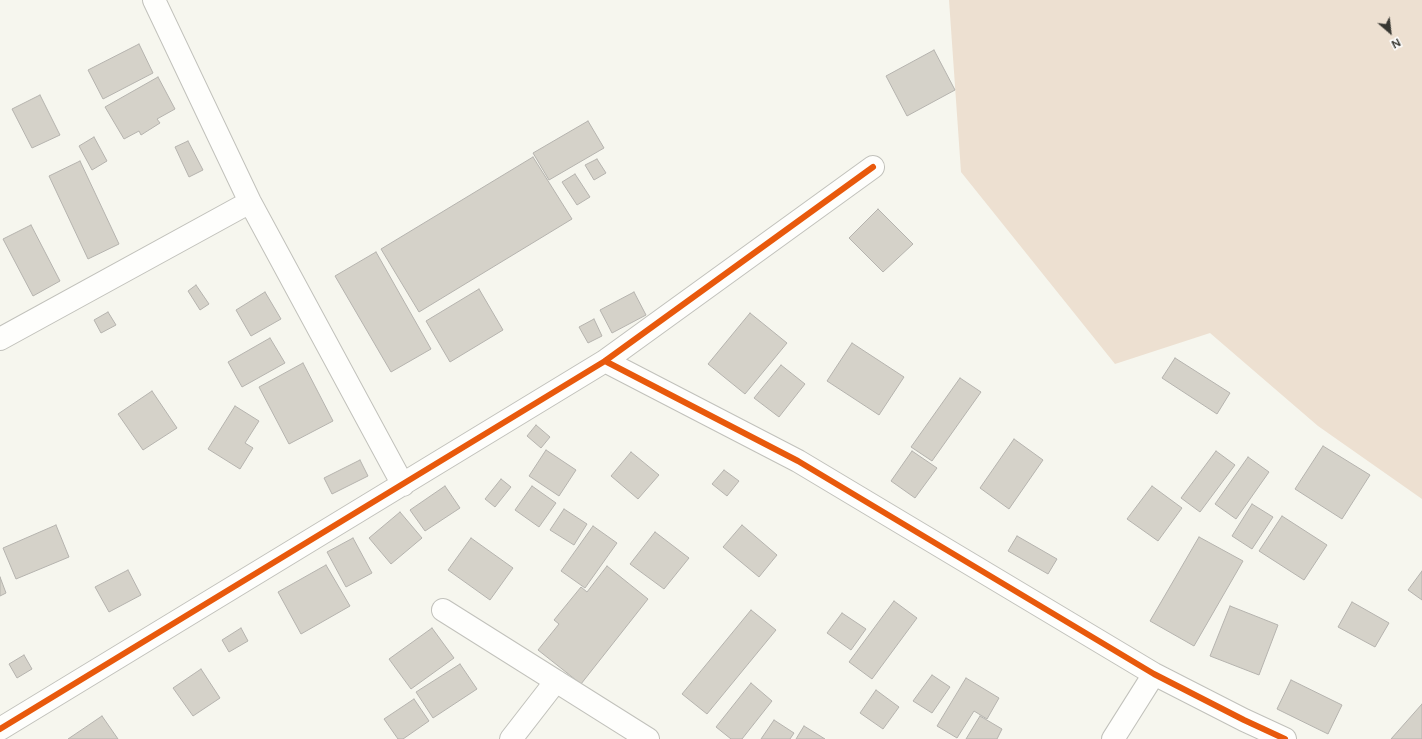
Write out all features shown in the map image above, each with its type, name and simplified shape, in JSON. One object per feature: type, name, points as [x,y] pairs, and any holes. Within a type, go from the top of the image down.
[{"type":"street","points":[[154,0],[250,202],[403,485]]},
{"type":"street","points":[[0,729],[605,361],[873,167]]},
{"type":"street","points":[[0,338],[250,202]]},
{"type":"street","points":[[605,361],[798,461],[1154,674],[1244,720],[1285,739]]},
{"type":"street","points":[[443,610],[648,739]]},
{"type":"street","points":[[1113,739],[1154,674]]},
{"type":"street","points":[[512,739],[556,681]]},
{"type":"shaded area","points":[[949,0],[1422,0],[1422,499],[1318,426],[1210,333],[1115,364],[961,172]]},
{"type":"building","points":[[139,44],[153,73],[103,99],[88,70]]},
{"type":"building","points":[[934,50],[955,90],[907,116],[886,76]]},
{"type":"building","points":[[158,77],[175,109],[157,119],[160,123],[141,135],[139,131],[124,139],[105,107]]},
{"type":"building","points":[[40,95],[60,135],[32,148],[12,109]]},
{"type":"building","points":[[588,121],[604,148],[549,180],[533,153]]},
{"type":"building","points":[[94,137],[107,161],[92,170],[79,146]]},
{"type":"building","points":[[188,141],[203,170],[189,177],[175,147]]},
{"type":"building","points":[[533,157],[572,219],[419,312],[381,249]]},
{"type":"building","points":[[597,159],[606,173],[594,180],[585,165]]},
{"type":"building","points":[[80,161],[119,244],[88,259],[49,176]]},
{"type":"building","points":[[575,174],[590,197],[577,205],[562,182]]},
{"type":"building","points":[[878,209],[913,244],[883,272],[849,238]]},
{"type":"building","points":[[31,225],[60,281],[33,296],[3,239]]},
{"type":"building","points":[[376,252],[431,349],[391,372],[335,276]]},
{"type":"building","points":[[196,285],[209,304],[200,310],[188,291]]},
{"type":"building","points":[[479,289],[503,330],[450,362],[426,321]]},
{"type":"building","points":[[265,292],[281,319],[251,336],[236,310]]},
{"type":"building","points":[[634,292],[646,315],[612,333],[600,310]]},
{"type":"building","points":[[108,312],[116,325],[101,333],[94,320]]},
{"type":"building","points":[[750,313],[787,343],[745,394],[708,364]]},
{"type":"building","points":[[594,319],[602,336],[588,343],[579,327]]},
{"type":"building","points":[[270,338],[285,363],[242,387],[228,362]]},
{"type":"building","points":[[852,343],[904,377],[879,415],[827,381]]},
{"type":"building","points":[[1175,358],[1230,393],[1217,414],[1162,378]]},
{"type":"building","points":[[303,363],[333,421],[289,444],[259,387]]},
{"type":"building","points":[[781,365],[805,384],[779,417],[754,398]]},
{"type":"building","points":[[960,378],[981,392],[932,461],[911,447]]},
{"type":"building","points":[[152,391],[177,428],[143,450],[118,414]]},
{"type":"building","points":[[235,406],[259,421],[245,443],[253,448],[240,469],[208,449]]},
{"type":"building","points":[[536,425],[550,437],[541,448],[527,436]]},
{"type":"building","points":[[1014,439],[1043,460],[1009,509],[980,488]]},
{"type":"building","points":[[1323,446],[1370,475],[1342,519],[1295,489]]},
{"type":"building","points":[[546,450],[576,470],[559,496],[529,476]]},
{"type":"building","points":[[912,451],[937,468],[915,498],[891,481]]},
{"type":"building","points":[[1216,451],[1235,465],[1200,512],[1181,498]]},
{"type":"building","points":[[631,452],[659,475],[638,499],[611,476]]},
{"type":"building","points":[[1248,457],[1269,472],[1236,519],[1215,504]]},
{"type":"building","points":[[360,460],[368,476],[332,494],[324,478]]},
{"type":"building","points":[[724,470],[739,481],[727,496],[712,484]]},
{"type":"building","points":[[501,479],[511,487],[495,507],[485,499]]},
{"type":"building","points":[[445,486],[460,508],[425,531],[410,510]]},
{"type":"building","points":[[532,486],[556,503],[539,527],[515,510]]},
{"type":"building","points":[[1152,486],[1182,508],[1158,541],[1127,519]]},
{"type":"building","points":[[1252,504],[1273,517],[1252,549],[1232,536]]},
{"type":"building","points":[[564,509],[587,524],[574,545],[550,530]]},
{"type":"building","points":[[400,512],[422,538],[391,564],[369,538]]},
{"type":"building","points":[[1282,516],[1327,545],[1304,580],[1259,551]]},
{"type":"building","points":[[56,525],[69,557],[16,579],[3,548]]},
{"type":"building","points":[[742,525],[777,555],[759,577],[723,547]]},
{"type":"building","points":[[593,526],[617,543],[585,588],[561,571]]},
{"type":"building","points":[[655,532],[689,558],[664,589],[630,564]]},
{"type":"building","points":[[1017,536],[1057,559],[1048,574],[1008,551]]},
{"type":"building","points":[[1199,537],[1243,561],[1194,646],[1150,621]]},
{"type":"building","points":[[353,538],[372,573],[346,587],[327,552]]},
{"type":"building","points":[[471,538],[513,568],[490,600],[448,570]]},
{"type":"building","points":[[326,565],[350,606],[301,634],[278,592]]},
{"type":"building","points":[[607,566],[648,599],[581,684],[538,650],[559,624],[554,620],[581,587],[587,592]]},
{"type":"building","points":[[128,570],[141,595],[109,612],[95,587]]},
{"type":"building","points":[[1422,571],[1422,600],[1408,590]]},
{"type":"building","points":[[0,577],[6,593],[0,596]]},
{"type":"building","points":[[894,601],[917,618],[872,679],[849,662]]},
{"type":"building","points":[[1352,602],[1389,623],[1375,647],[1338,627]]},
{"type":"building","points":[[1230,606],[1278,625],[1259,675],[1210,656]]},
{"type":"building","points":[[751,610],[776,630],[707,714],[682,694]]},
{"type":"building","points":[[842,613],[866,629],[851,650],[827,633]]},
{"type":"building","points":[[241,628],[248,641],[229,652],[222,640]]},
{"type":"building","points":[[432,628],[454,658],[411,689],[389,659]]},
{"type":"building","points":[[24,655],[32,669],[17,678],[9,664]]},
{"type":"building","points":[[460,664],[477,689],[433,718],[416,692]]},
{"type":"building","points":[[201,669],[220,698],[193,716],[173,688]]},
{"type":"building","points":[[932,675],[950,687],[932,713],[913,701]]},
{"type":"building","points":[[966,678],[999,698],[987,719],[974,711],[957,738],[937,726]]},
{"type":"building","points":[[1291,680],[1342,705],[1328,734],[1277,709]]},
{"type":"building","points":[[751,683],[772,701],[742,739],[731,739],[716,727]]},
{"type":"building","points":[[876,690],[899,707],[883,729],[860,713]]},
{"type":"building","points":[[414,699],[429,721],[403,739],[398,739],[384,719]]},
{"type":"building","points":[[1422,704],[1422,739],[1391,739]]},
{"type":"building","points":[[102,716],[118,739],[68,739]]},
{"type":"building","points":[[980,716],[1002,729],[997,739],[966,739]]},
{"type":"building","points":[[774,720],[794,733],[790,739],[761,739]]},
{"type":"building","points":[[804,726],[825,739],[796,739]]},
{"type":"cycle path","points":[[0,729],[605,361],[873,167]]},
{"type":"cycle path","points":[[605,361],[798,461],[1154,674],[1244,720],[1285,739]]}]
